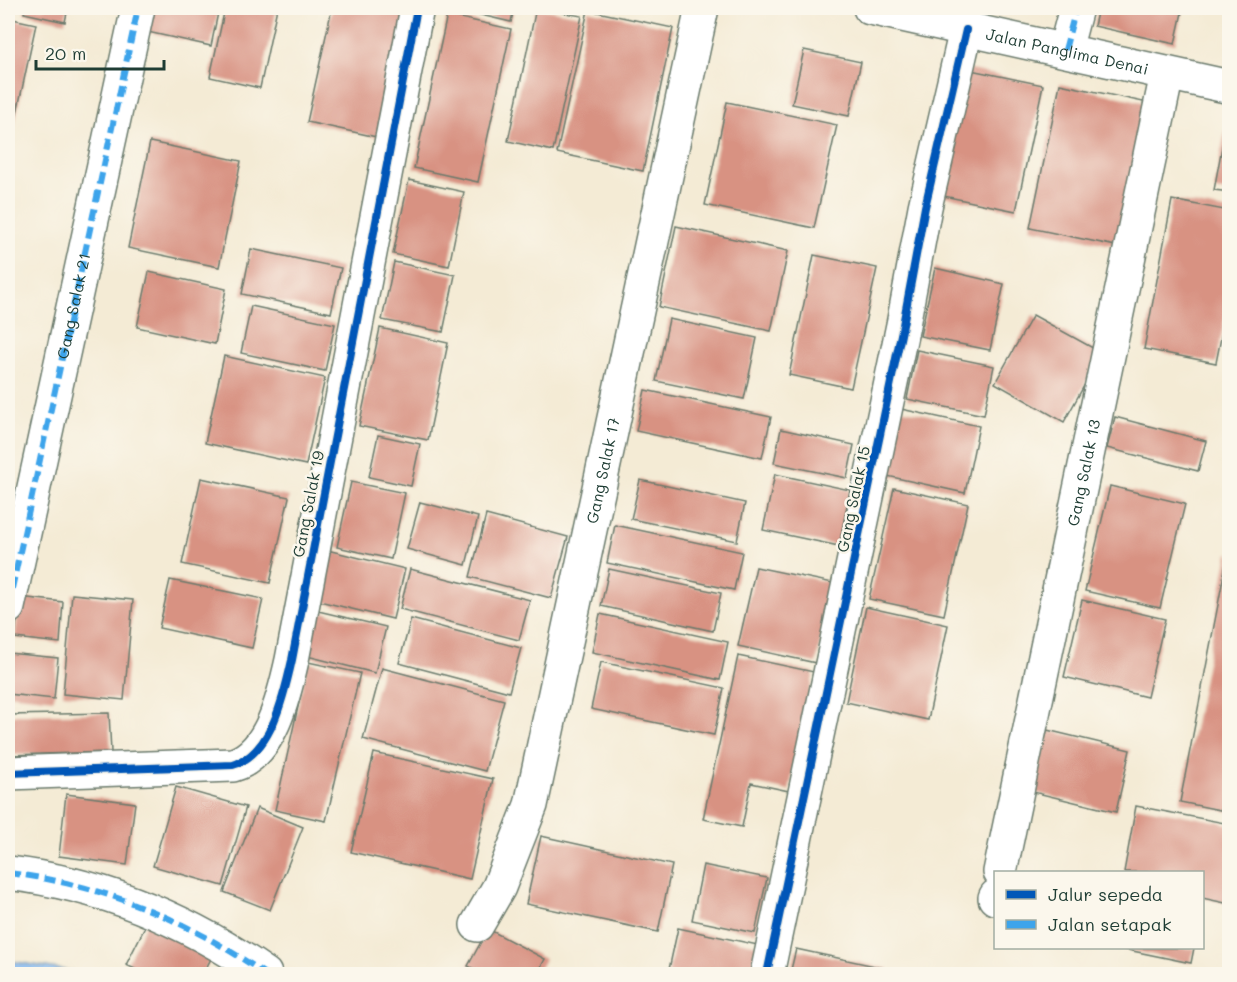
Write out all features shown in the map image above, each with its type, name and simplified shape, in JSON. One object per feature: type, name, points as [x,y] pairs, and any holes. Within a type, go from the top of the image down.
[{"type":"street","name":"Gang Salak 21","points":[[8,607],[138,8]]},
{"type":"street","name":"Gang Salak 19","points":[[8,773],[233,765],[253,756],[263,742],[290,671],[417,8]]},
{"type":"street","name":"Gang Salak 17","points":[[477,925],[499,887],[531,805],[702,8]]},
{"type":"street","name":"Jalan Panglima Denai","points":[[870,8],[1230,87]]},
{"type":"street","points":[[1065,50],[1076,8]]},
{"type":"street","name":"Gang Salak 15","points":[[767,975],[903,325],[925,207],[966,30]]},
{"type":"street","name":"Gang Salak 13","points":[[1000,871],[1167,74]]},
{"type":"street","points":[[8,873],[43,877],[113,895],[163,915],[225,946],[265,975]]},
{"type":"water","points":[[8,961],[10,961],[88,974],[8,974]]},
{"type":"building","points":[[25,8],[68,8],[65,22],[24,13]]},
{"type":"building","points":[[148,8],[219,8],[211,46],[143,31]]},
{"type":"building","points":[[225,8],[277,8],[260,88],[210,77]]},
{"type":"building","points":[[332,8],[414,8],[386,139],[307,122]]},
{"type":"building","points":[[451,8],[514,8],[511,22]]},
{"type":"building","points":[[536,8],[582,16],[553,151],[508,141]]},
{"type":"building","points":[[1098,8],[1183,8],[1175,44],[1094,26]]},
{"type":"building","points":[[588,10],[673,28],[643,171],[557,153]]},
{"type":"building","points":[[447,15],[511,29],[478,182],[414,168]]},
{"type":"building","points":[[8,18],[36,24],[12,136],[8,135]]},
{"type":"building","points":[[804,50],[861,62],[849,116],[792,104]]},
{"type":"building","points":[[961,68],[1043,85],[1016,211],[934,194]]},
{"type":"building","points":[[1060,84],[1148,103],[1116,246],[1030,228]]},
{"type":"building","points":[[727,102],[837,125],[814,228],[705,205]]},
{"type":"building","points":[[1225,131],[1230,132],[1230,192],[1214,190]]},
{"type":"building","points":[[150,142],[241,161],[219,267],[128,248]]},
{"type":"building","points":[[409,180],[464,192],[449,266],[393,254]]},
{"type":"building","points":[[1172,200],[1230,211],[1230,292],[1216,363],[1144,349]]},
{"type":"building","points":[[676,226],[788,251],[771,331],[659,307]]},
{"type":"building","points":[[251,249],[341,268],[331,313],[242,294]]},
{"type":"building","points":[[814,255],[877,268],[851,388],[789,375]]},
{"type":"building","points":[[394,262],[455,275],[443,332],[382,320]]},
{"type":"building","points":[[935,268],[1004,284],[990,350],[920,336]]},
{"type":"building","points":[[149,272],[226,289],[215,344],[137,327]]},
{"type":"building","points":[[251,306],[335,324],[325,371],[241,353]]},
{"type":"building","points":[[1033,315],[1102,353],[1064,422],[995,383]]},
{"type":"building","points":[[669,319],[757,338],[744,399],[656,381]]},
{"type":"building","points":[[380,328],[448,343],[428,440],[359,426]]},
{"type":"building","points":[[917,350],[994,366],[984,415],[907,399]]},
{"type":"building","points":[[224,356],[325,378],[306,465],[205,443]]},
{"type":"building","points":[[645,390],[771,417],[762,458],[636,431]]},
{"type":"building","points":[[892,407],[979,426],[965,493],[878,474]]},
{"type":"building","points":[[1115,417],[1206,441],[1198,471],[1107,448]]},
{"type":"building","points":[[781,429],[854,445],[847,478],[774,463]]},
{"type":"building","points":[[378,435],[420,444],[411,486],[369,477]]},
{"type":"building","points":[[775,474],[850,490],[839,546],[763,530]]},
{"type":"building","points":[[201,478],[289,497],[270,583],[182,564]]},
{"type":"building","points":[[640,480],[745,503],[737,541],[631,519]]},
{"type":"building","points":[[351,482],[405,493],[391,559],[337,547]]},
{"type":"building","points":[[1110,486],[1185,504],[1160,608],[1085,591]]},
{"type":"building","points":[[894,488],[968,504],[944,615],[869,599]]},
{"type":"building","points":[[420,502],[478,517],[466,565],[407,549]]},
{"type":"building","points":[[486,515],[568,537],[551,598],[470,577]]},
{"type":"building","points":[[615,525],[742,552],[734,590],[607,563]]},
{"type":"building","points":[[323,549],[405,569],[393,619],[311,599]]},
{"type":"building","points":[[1228,553],[1230,553],[1230,812],[1180,802]]},
{"type":"building","points":[[756,567],[833,583],[816,663],[738,646]]},
{"type":"building","points":[[410,569],[530,600],[519,640],[400,609]]},
{"type":"building","points":[[609,569],[721,593],[713,631],[601,606]]},
{"type":"building","points":[[170,580],[263,599],[252,648],[159,628]]},
{"type":"building","points":[[72,594],[133,600],[124,700],[63,694]]},
{"type":"building","points":[[19,597],[63,602],[60,643],[15,638]]},
{"type":"building","points":[[1082,600],[1165,619],[1147,697],[1064,677]]},
{"type":"building","points":[[866,607],[948,625],[928,720],[846,702]]},
{"type":"building","points":[[314,610],[386,627],[375,673],[303,655]]},
{"type":"building","points":[[600,614],[728,642],[720,680],[592,652]]},
{"type":"building","points":[[411,619],[521,648],[509,692],[399,663]]},
{"type":"building","points":[[8,653],[58,658],[54,699],[8,694]]},
{"type":"building","points":[[738,656],[814,672],[789,791],[751,783],[742,827],[703,819]]},
{"type":"building","points":[[308,662],[360,673],[326,821],[275,810]]},
{"type":"building","points":[[601,662],[724,688],[714,735],[591,709]]},
{"type":"building","points":[[382,668],[504,700],[485,771],[363,739]]},
{"type":"building","points":[[109,713],[111,752],[8,755],[8,715]]},
{"type":"building","points":[[1047,730],[1130,750],[1116,812],[1033,792]]},
{"type":"building","points":[[374,753],[493,779],[470,879],[351,852]]},
{"type":"building","points":[[176,787],[246,807],[223,886],[153,866]]},
{"type":"building","points":[[66,794],[135,803],[127,865],[59,856]]},
{"type":"building","points":[[1136,806],[1230,824],[1230,904],[1204,898],[1204,871],[1124,871]]},
{"type":"building","points":[[257,808],[303,827],[270,910],[224,892]]},
{"type":"building","points":[[541,836],[672,865],[658,932],[526,904]]},
{"type":"building","points":[[703,865],[767,878],[755,933],[692,920]]},
{"type":"building","points":[[149,919],[215,951],[203,974],[146,974],[126,965]]},
{"type":"building","points":[[678,928],[758,945],[751,974],[668,974]]},
{"type":"building","points":[[488,929],[545,959],[537,974],[484,974],[468,966]]},
{"type":"building","points":[[796,949],[889,969],[888,974],[790,974]]},
{"type":"building","points":[[1123,949],[1194,949],[1191,963]]},
{"type":"marked path","points":[[8,607],[138,8]]},
{"type":"marked path","points":[[1065,50],[1076,8]]},
{"type":"marked path","points":[[8,873],[77,886],[143,907],[206,937],[265,974]]},
{"type":"cycle path","points":[[8,773],[233,765],[246,759],[257,749],[274,722],[292,660],[417,8]]},
{"type":"cycle path","points":[[767,974],[903,325],[925,207],[966,30]]}]
